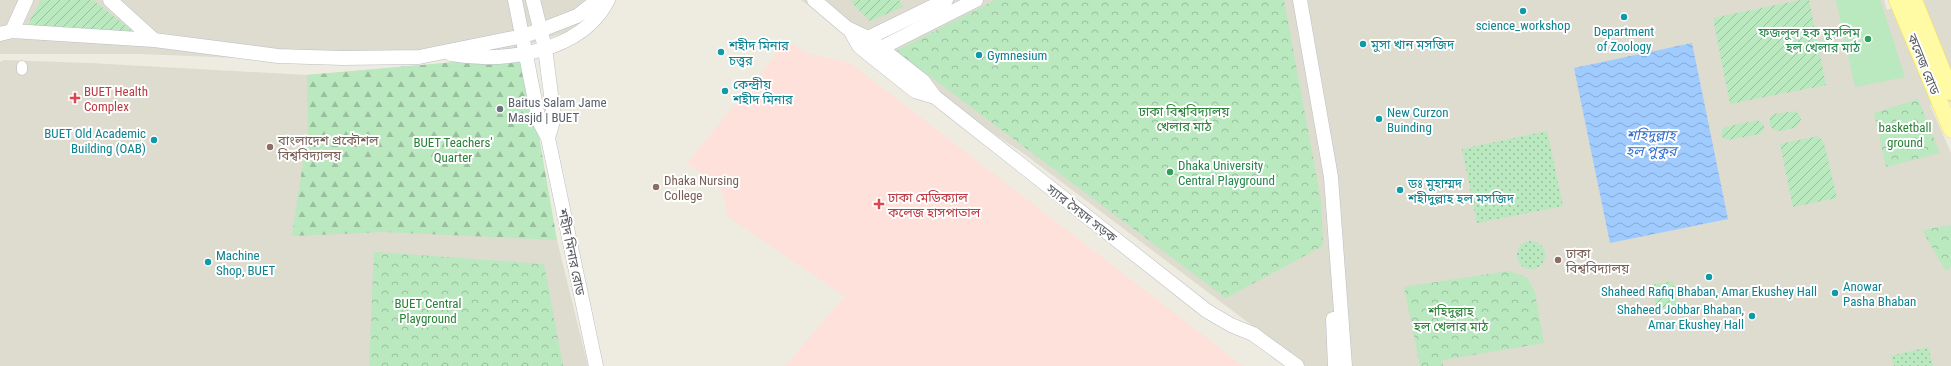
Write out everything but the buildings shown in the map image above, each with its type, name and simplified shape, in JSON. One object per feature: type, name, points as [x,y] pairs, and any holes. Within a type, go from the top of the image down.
[{"type":"main road","points":[[26,0],[6,33],[154,40],[294,56],[342,58],[419,56],[522,36],[577,16],[598,0]]},
{"type":"main road","points":[[110,0],[154,40]]},
{"type":"main road","name":"শহীদ মিনার রোড","points":[[515,0],[539,121],[548,138],[596,366]]},
{"type":"main road","name":"শহীদ মিনার রোড","points":[[534,0],[545,48],[554,118],[548,138]]},
{"type":"main road","points":[[440,53],[461,56],[501,57],[545,48],[568,39],[588,27],[601,15],[608,0]]},
{"type":"main road","name":"স্যার সৈয়দ সড়ক","points":[[814,0],[876,52],[923,81],[935,97],[1207,311],[1231,325],[1253,334],[1297,366]]},
{"type":"main road","points":[[864,42],[946,0]]},
{"type":"main road","points":[[876,52],[976,0]]},
{"type":"main road","points":[[1300,0],[1331,177],[1335,218],[1338,287],[1342,307],[1345,366]]},
{"type":"main road","name":"কলেজ রোড","points":[[1898,0],[1951,128]]},
{"type":"main road","name":"কলেজ রোড","points":[[1914,0],[1951,92]]},
{"type":"main road","points":[[1335,366],[1333,306],[1338,287]]},
{"type":"main road","name":"স্যার সৈয়দ সড়ক","points":[[1231,325],[1248,342],[1282,366]]},
{"type":"shaded area","points":[[0,0],[606,0],[582,27],[521,47],[499,52],[337,62],[140,54],[0,54]]},
{"type":"shaded area","name":"ঢাকা বিশ্ববিদ্যালয়","points":[[801,0],[1884,0],[1887,10],[1918,0],[1951,0],[1951,102],[1930,105],[1951,153],[1951,366],[1306,366],[1023,153],[854,39]]},
{"type":"shaded area","name":"ঢাকা মেডিক্যাল কলেজ হাসপাতাল","points":[[787,41],[809,54],[849,62],[1243,366],[785,366],[851,289],[844,296],[728,217],[722,190],[687,163]]},
{"type":"shaded area","name":"বাংলাদেশ প্রকৌশল বিশ্ববিদ্যালয়","points":[[525,56],[552,220],[588,366],[0,366],[0,62],[4,60],[90,63],[307,75]]},
{"type":"green space","points":[[41,0],[93,0],[135,33],[27,26]]},
{"type":"green space","points":[[855,0],[899,0],[903,7],[870,21],[851,2]]},
{"type":"green space","name":"ঢাকা বিশ্ববিদ্যালয় খেলার মাঠ","points":[[995,0],[1284,0],[1321,201],[1323,246],[1226,298],[896,51]]},
{"type":"green space","points":[[1801,0],[1809,0],[1826,85],[1730,104],[1713,18]]},
{"type":"green space","name":"ফজলুল হক মুসলিম হল খেলার মাঠ","points":[[1836,0],[1880,0],[1905,77],[1855,87]]},
{"type":"green space","name":"BUET Teachers' Quarter","points":[[525,56],[557,240],[384,232],[292,236],[308,129],[307,75]]},
{"type":"green space","name":"basketball ground","points":[[1918,99],[1940,153],[1886,167],[1874,113]]},
{"type":"green space","points":[[1795,111],[1799,114],[1801,120],[1796,127],[1778,131],[1770,126],[1770,118],[1774,114]]},
{"type":"green space","points":[[1758,120],[1764,125],[1764,129],[1760,134],[1728,140],[1722,137],[1722,129],[1725,127]]},
{"type":"green space","points":[[1547,131],[1563,206],[1477,223],[1462,149]]},
{"type":"green space","points":[[1818,136],[1824,143],[1837,198],[1793,207],[1780,144]]},
{"type":"green space","points":[[1951,225],[1951,267],[1946,271],[1922,230]]},
{"type":"green space","points":[[1531,241],[1541,245],[1545,255],[1541,265],[1531,269],[1521,265],[1517,255],[1521,245]]},
{"type":"green space","name":"BUET Central Playground","points":[[374,252],[544,264],[563,366],[369,366]]},
{"type":"green space","name":"শহিদুল্লাহ হল খেলার মাঠ","points":[[1508,271],[1527,277],[1535,293],[1544,343],[1442,360],[1443,366],[1420,366],[1404,287]]},
{"type":"green space","points":[[1673,281],[1678,306],[1657,310],[1652,285]]},
{"type":"green space","points":[[1928,347],[1933,366],[1894,366],[1891,356]]},
{"type":"water","name":"শহিদুল্লাহ হল পুকুর","points":[[1692,43],[1728,219],[1610,243],[1574,68]]},
{"type":"place","name":"science_workshop","points":[[1523,11]]},
{"type":"place","name":"Department of Zoology","points":[[1624,17]]},
{"type":"place","name":"ফজলুল হক মুসলিম হল খেলার মাঠ","points":[[1868,39]]},
{"type":"place","name":"মুসা খান মসজিদ","points":[[1363,44]]},
{"type":"place","name":"শহীদ মিনার চত্ত্বর","points":[[721,52]]},
{"type":"place","name":"Gymnesium","points":[[979,55]]},
{"type":"place","name":"কেন্দ্রীয় শহীদ মিনার","points":[[725,91]]},
{"type":"place","name":"BUET Health Complex","points":[[75,98]]},
{"type":"place","name":"Baitus Salam Jame Masjid | BUET","points":[[500,109]]},
{"type":"place","name":"New Curzon Buinding","points":[[1379,119]]},
{"type":"place","name":"BUET Old Academic Building (OAB)","points":[[154,140]]},
{"type":"place","name":"বাংলাদেশ প্রকৌশল বিশ্ববিদ্যালয়","points":[[270,147]]},
{"type":"place","name":"Dhaka University Central Playground","points":[[1170,172]]},
{"type":"place","name":"Dhaka Nursing College","points":[[656,187]]},
{"type":"place","name":"ডঃ মুহাম্মদ শহীদুল্লাহ হল মসজিদ","points":[[1400,190]]},
{"type":"place","name":"ঢাকা মেডিক্যাল কলেজ হাসপাতাল","points":[[879,204]]},
{"type":"place","name":"ঢাকা বিশ্ববিদ্যালয়","points":[[1558,260]]},
{"type":"place","name":"Machine Shop, BUET","points":[[208,262]]},
{"type":"place","name":"Shaheed Rafiq Bhaban, Amar Ekushey Hall","points":[[1709,277]]},
{"type":"place","name":"Anowar Pasha Bhaban","points":[[1835,293]]},
{"type":"place","name":"Shaheed Jobbar Bhaban, Amar Ekushey Hall","points":[[1752,316]]}]
